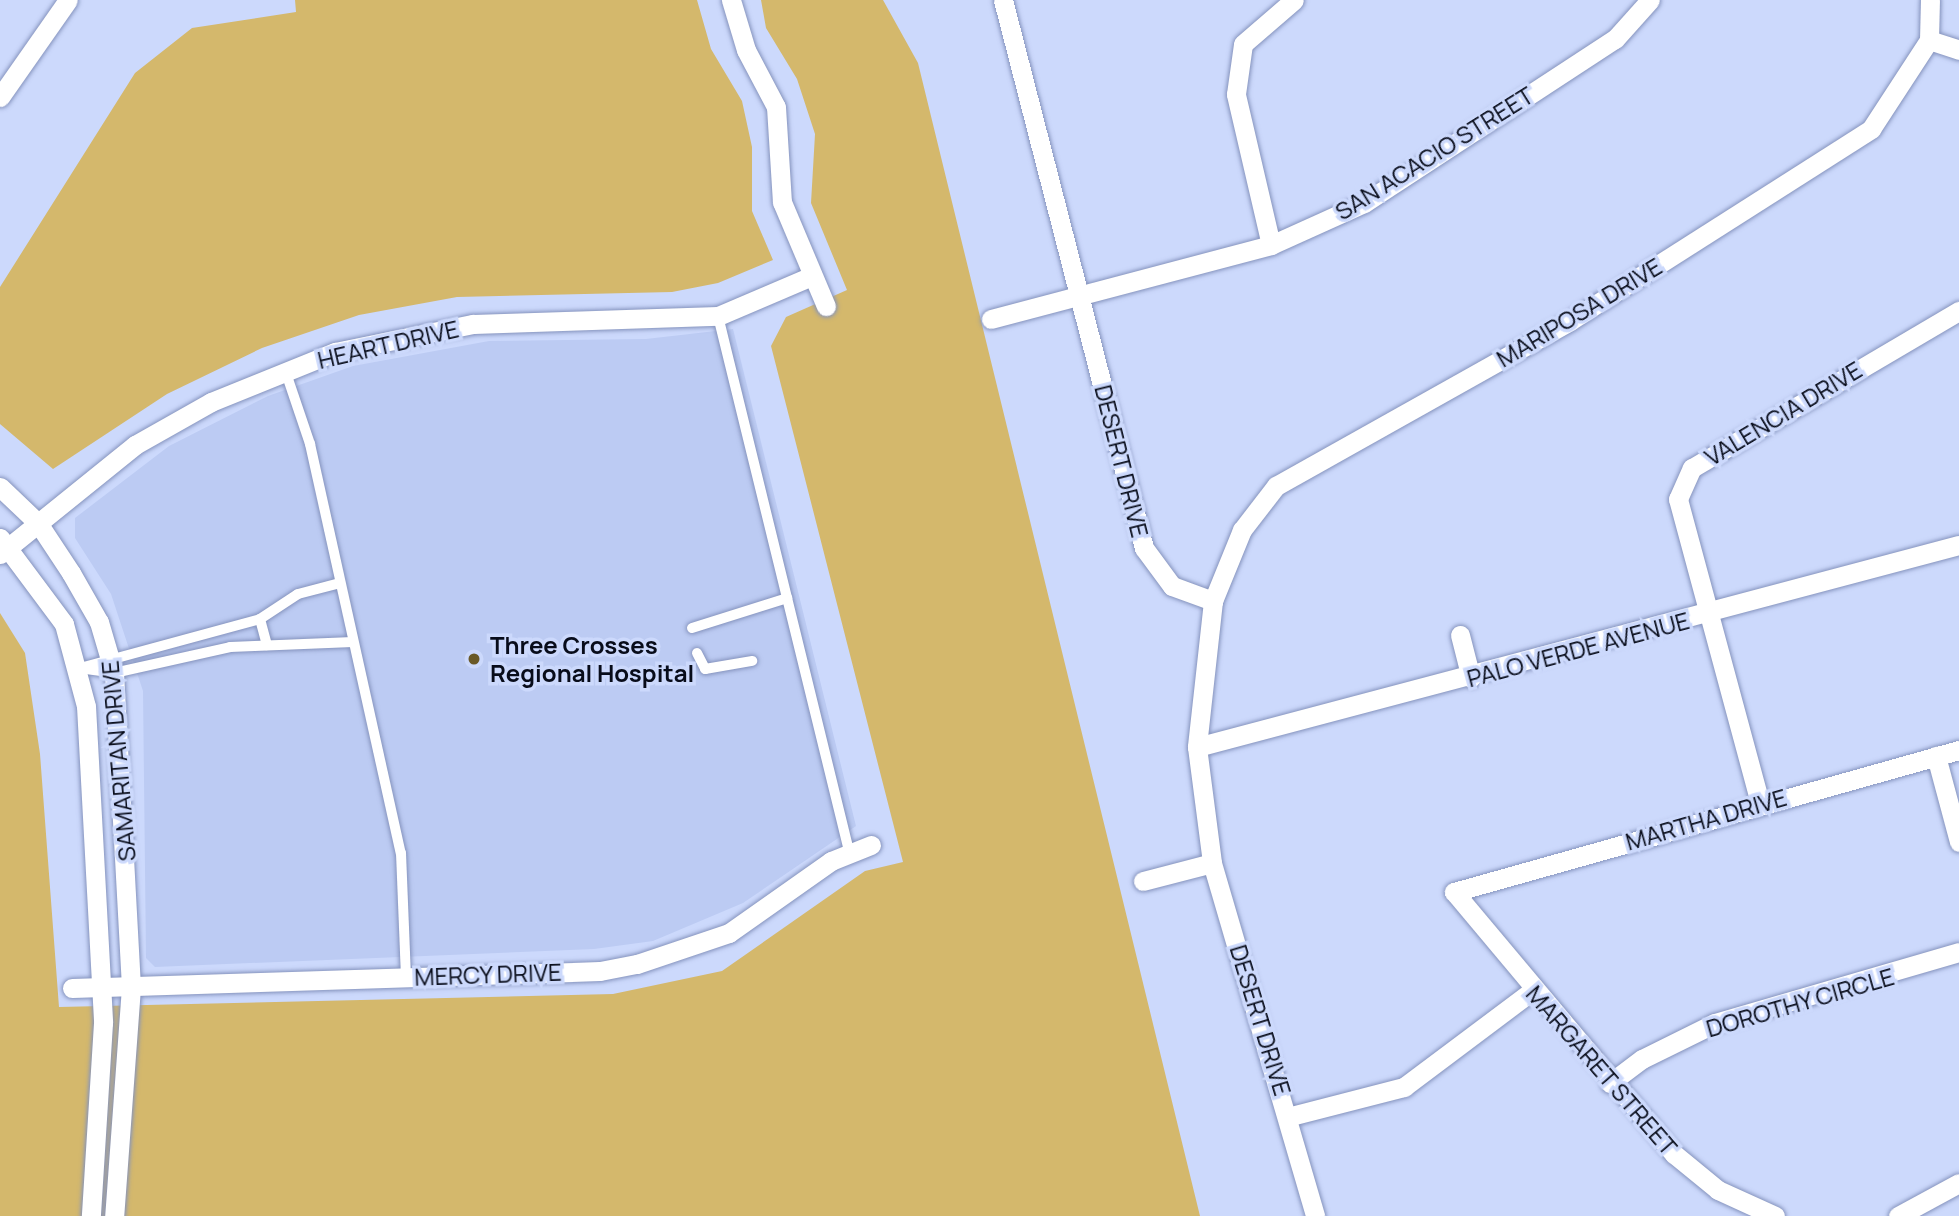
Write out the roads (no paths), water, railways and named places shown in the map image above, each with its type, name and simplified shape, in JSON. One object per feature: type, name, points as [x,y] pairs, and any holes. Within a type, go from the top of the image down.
[{"type":"street","points":[[0,97],[68,0]]},
{"type":"street","points":[[732,0],[746,50],[776,107],[782,202],[826,306]]},
{"type":"street","name":"DESERT DRIVE","points":[[1003,0],[1144,548],[1172,586],[1213,601],[1197,747],[1212,863],[1291,1116],[1315,1216]]},
{"type":"street","points":[[1271,244],[1236,94],[1243,44],[1294,0]]},
{"type":"street","name":"SAN ACACIO STREET","points":[[991,319],[1080,298],[1271,244],[1364,202],[1615,39],[1650,0]]},
{"type":"street","points":[[1930,0],[1929,40],[1959,50]]},
{"type":"street","name":"MARIPOSA DRIVE","points":[[1213,601],[1242,530],[1276,486],[1570,321],[1871,129],[1929,40]]},
{"type":"street","name":"HEART DRIVE","points":[[4,546],[38,523],[135,445],[285,370],[399,336],[473,324],[718,316],[812,276]]},
{"type":"street","name":"VALENCIA DRIVE","points":[[1760,803],[1705,614],[1678,499],[1692,468],[1959,311]]},
{"type":"street","name":"SAMARITAN DRIVE","points":[[0,487],[38,523],[99,622],[112,664],[131,986],[114,1216]]},
{"type":"street","name":"PALO VERDE AVENUE","points":[[1197,747],[1471,678],[1959,545]]},
{"type":"street","name":"SAMARITAN DRIVE","points":[[4,546],[64,624],[79,668],[103,988],[91,1216]]},
{"type":"street","points":[[1460,635],[1471,678]]},
{"type":"street","name":"MARTHA DRIVE","points":[[1454,892],[1760,803],[1959,750]]},
{"type":"street","points":[[1937,756],[1959,842]]},
{"type":"street","name":"MERCY DRIVE","points":[[72,988],[600,971],[680,953],[729,933],[849,851],[871,845]]},
{"type":"street","points":[[1143,881],[1212,863]]},
{"type":"street","name":"MARGARET STREET","points":[[1454,892],[1532,991],[1610,1083],[1703,1179],[1775,1216]]},
{"type":"street","name":"DOROTHY CIRCLE","points":[[1610,1083],[1642,1059],[1715,1023],[1959,952]]},
{"type":"street","points":[[1291,1116],[1404,1087],[1532,991]]},
{"type":"street","points":[[1898,1216],[1959,1183]]},
{"type":"lane","points":[[718,316],[849,851]]},
{"type":"lane","points":[[285,370],[310,444],[401,853],[406,977]]},
{"type":"lane","points":[[79,668],[112,664],[260,620],[298,594],[340,583]]},
{"type":"lane","points":[[692,628],[788,598]]},
{"type":"lane","points":[[260,620],[267,645]]},
{"type":"lane","points":[[79,668],[267,645],[353,642]]},
{"type":"lane","points":[[697,653],[705,669],[752,661]]},
{"type":"place","name":"Three Crosses Regional Hospital","points":[[474,659]]}]
